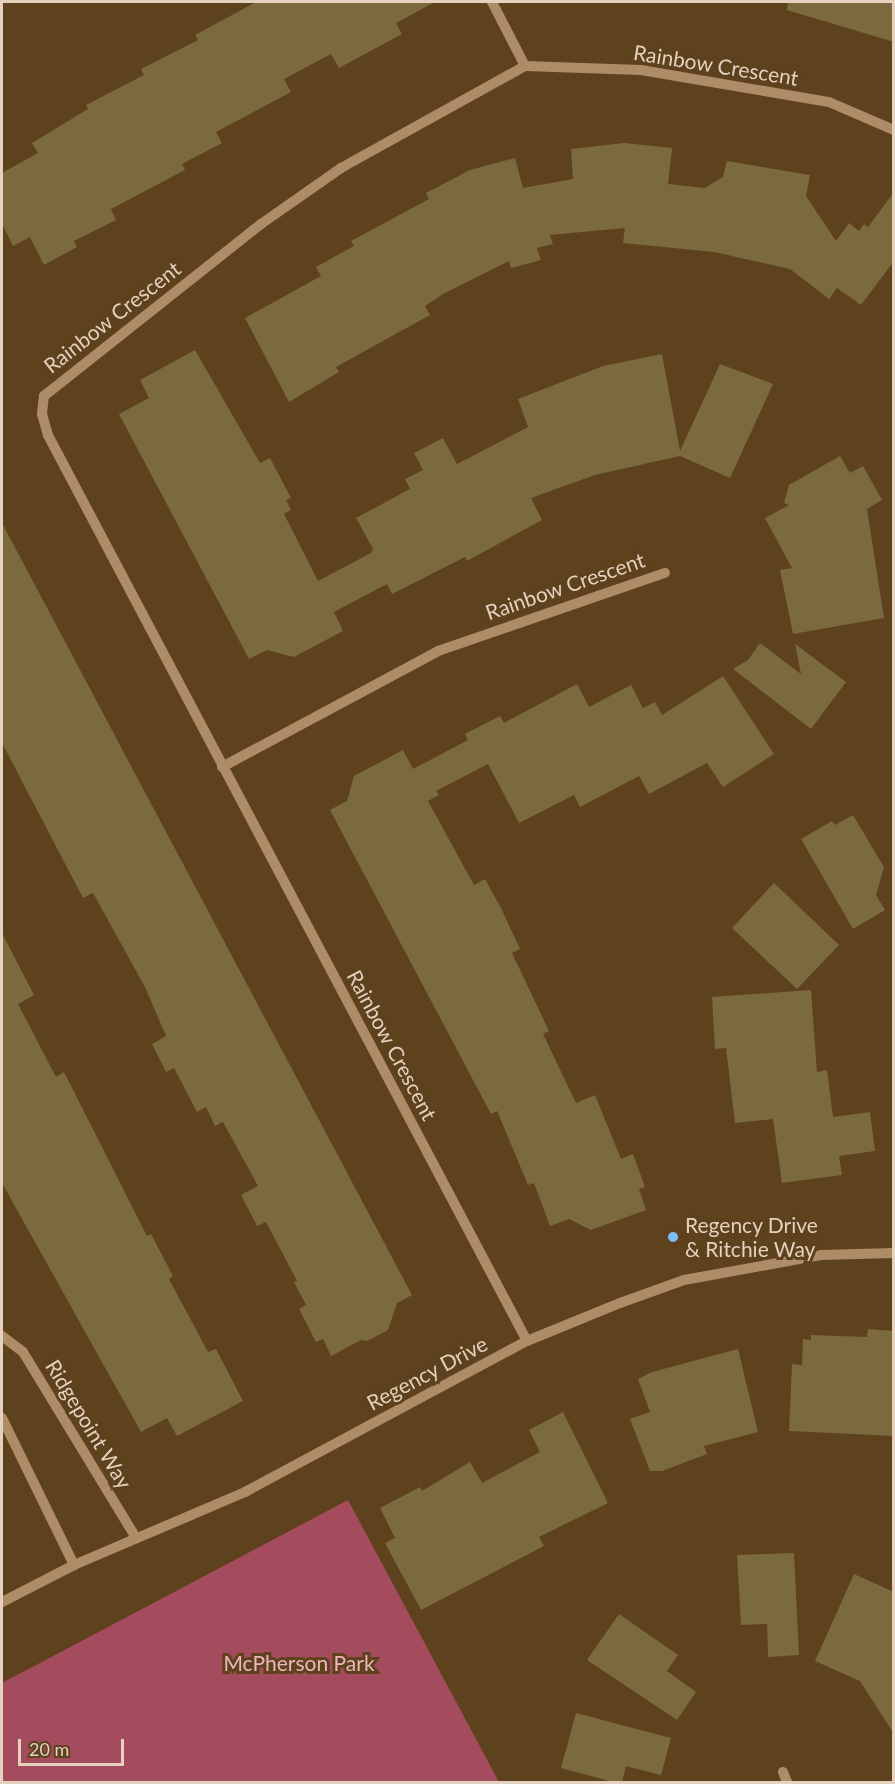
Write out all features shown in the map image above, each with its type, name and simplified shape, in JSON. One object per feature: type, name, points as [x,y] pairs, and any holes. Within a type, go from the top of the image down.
[{"type":"street","points":[[492,2],[525,66]]},
{"type":"street","name":"Rainbow Crescent","points":[[527,1341],[48,435],[42,414],[44,396],[261,224],[341,168],[525,66],[641,70],[829,102],[894,130]]},
{"type":"street","name":"Rainbow Crescent","points":[[222,767],[438,651],[665,573]]},
{"type":"street","name":"Regency Drive","points":[[2,1602],[74,1565],[245,1492],[527,1341],[684,1280],[821,1255],[894,1253]]},
{"type":"street","name":"Ridgepoint Way","points":[[2,1336],[23,1352],[136,1538]]},
{"type":"street","points":[[2,1418],[74,1565]]},
{"type":"green space","name":"McPherson Park","points":[[348,1500],[499,1782],[2,1782],[2,1683]]},
{"type":"building","points":[[256,2],[435,2],[396,23],[402,34],[339,68],[331,54],[284,79],[291,92],[216,132],[222,143],[182,164],[185,170],[111,209],[116,220],[74,241],[77,247],[44,265],[30,237],[13,246],[2,224],[2,173],[38,153],[32,143],[88,109],[86,105],[144,75],[141,69],[198,40],[195,35]]},
{"type":"building","points":[[788,2],[894,2],[894,42],[787,10]]},
{"type":"building","points":[[624,143],[672,148],[668,184],[705,188],[723,177],[727,161],[810,175],[806,196],[836,241],[849,223],[859,231],[864,224],[868,227],[894,192],[894,261],[861,305],[837,288],[829,299],[790,269],[714,252],[623,243],[625,228],[550,235],[553,244],[537,248],[541,260],[511,268],[509,261],[443,294],[425,306],[430,315],[336,367],[339,372],[289,402],[245,318],[321,276],[316,267],[354,246],[351,241],[429,199],[426,193],[470,170],[515,158],[523,188],[573,179],[571,149]]},
{"type":"building","points":[[195,350],[260,463],[270,458],[291,498],[286,500],[291,510],[284,514],[318,581],[371,553],[373,549],[356,518],[410,489],[405,479],[423,470],[414,453],[443,438],[457,464],[528,427],[518,399],[603,366],[662,354],[680,451],[720,364],[773,384],[730,478],[680,456],[595,475],[531,498],[542,520],[467,561],[465,557],[392,594],[387,584],[334,612],[343,631],[294,657],[267,650],[249,659],[119,414],[149,398],[140,380]]},
{"type":"building","points":[[840,456],[850,473],[863,466],[882,500],[867,509],[884,618],[793,634],[780,570],[792,568],[765,518],[789,505],[784,503],[789,485]]},
{"type":"building","points":[[2,523],[412,1295],[397,1303],[388,1330],[367,1341],[361,1340],[331,1356],[323,1339],[316,1342],[299,1309],[306,1305],[294,1282],[297,1281],[266,1222],[257,1226],[241,1195],[258,1186],[223,1122],[215,1126],[206,1107],[197,1112],[174,1068],[166,1072],[152,1044],[166,1036],[145,987],[93,893],[83,898],[2,743]]},
{"type":"building","points":[[760,643],[801,674],[795,644],[846,682],[811,729],[733,669],[748,660]]},
{"type":"building","points":[[723,676],[774,754],[723,787],[707,763],[649,794],[639,776],[580,807],[574,795],[519,823],[488,764],[436,791],[439,795],[428,801],[474,885],[485,879],[500,906],[520,949],[512,953],[549,1031],[543,1034],[576,1103],[595,1095],[621,1159],[633,1154],[645,1187],[639,1189],[646,1210],[591,1230],[569,1219],[550,1226],[534,1183],[528,1185],[497,1111],[491,1114],[330,810],[347,801],[354,776],[403,750],[413,769],[468,740],[465,734],[500,716],[504,723],[577,684],[589,707],[631,685],[643,708],[655,702],[662,715]]},
{"type":"building","points":[[853,815],[884,867],[876,895],[885,910],[853,929],[801,839],[832,821],[835,825]]},
{"type":"building","points":[[774,883],[839,945],[797,989],[732,928]]},
{"type":"building","points":[[2,933],[34,995],[18,1004],[56,1077],[64,1072],[147,1236],[151,1234],[173,1276],[169,1279],[208,1352],[216,1349],[243,1401],[177,1436],[167,1418],[141,1432],[2,1183]]},
{"type":"building","points":[[811,990],[817,1072],[827,1070],[833,1117],[870,1112],[875,1151],[839,1156],[842,1175],[782,1183],[773,1119],[735,1123],[726,1048],[715,1049],[712,997]]},
{"type":"building","points":[[868,1329],[894,1331],[894,1436],[789,1431],[792,1364],[802,1365],[803,1339],[811,1340],[811,1335],[867,1337]]},
{"type":"building","points":[[738,1349],[758,1432],[704,1446],[707,1454],[662,1471],[650,1471],[630,1419],[650,1412],[638,1379],[652,1372]]},
{"type":"building","points":[[563,1412],[608,1503],[539,1537],[544,1546],[421,1610],[385,1543],[395,1538],[380,1508],[420,1487],[422,1491],[470,1462],[482,1483],[540,1452],[529,1430]]},
{"type":"building","points":[[794,1553],[799,1655],[768,1657],[767,1624],[741,1625],[737,1555]]},
{"type":"building","points":[[854,1574],[894,1592],[894,1734],[860,1681],[815,1661]]},
{"type":"building","points":[[619,1614],[678,1655],[667,1671],[696,1692],[677,1720],[587,1660]]},
{"type":"building","points":[[576,1713],[671,1738],[661,1775],[626,1766],[622,1782],[613,1782],[561,1768]]},
{"type":"place","name":"Regency Drive & Ritchie Way","points":[[673,1237]]}]
